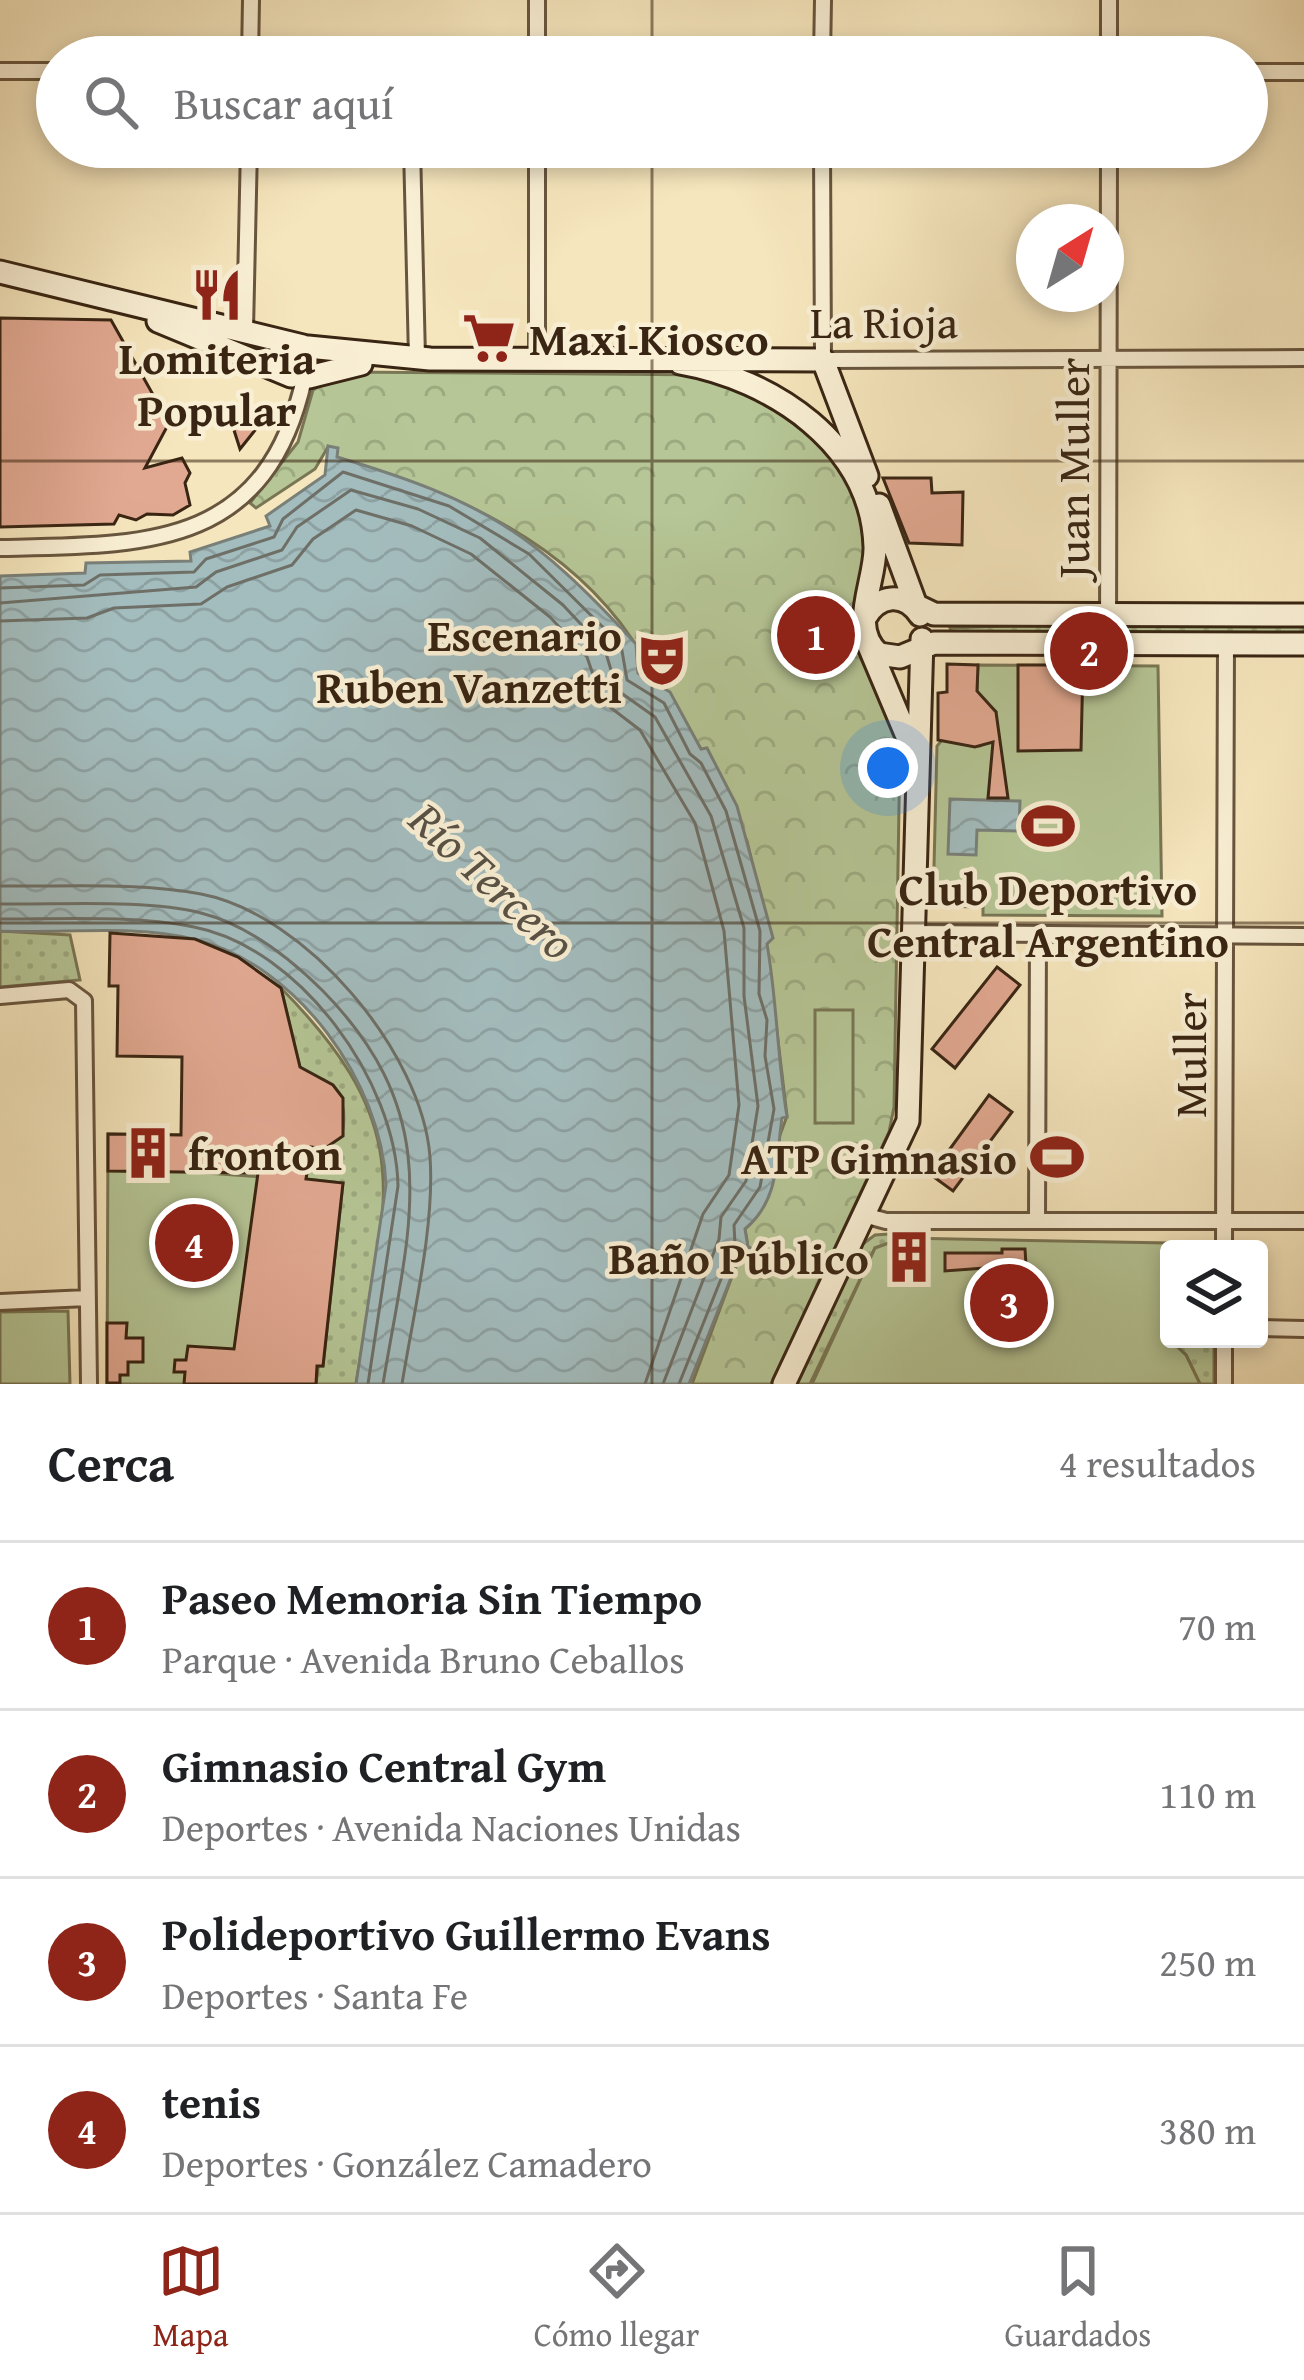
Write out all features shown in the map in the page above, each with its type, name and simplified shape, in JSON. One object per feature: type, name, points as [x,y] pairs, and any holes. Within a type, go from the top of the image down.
[{"type":"main road","points":[[0,272],[306,346],[417,358]]},
{"type":"main road","points":[[107,300],[301,377],[346,365],[417,358]]},
{"type":"main road","points":[[301,377],[285,356],[306,346]]},
{"type":"main road","name":"La Rioja","points":[[417,358],[680,363],[823,360]]},
{"type":"main road","points":[[784,1384],[908,1121],[919,644],[915,606],[823,360]]},
{"type":"main road","points":[[680,363],[735,375],[814,424],[838,448],[858,484],[874,533],[865,619],[868,644],[916,759]]},
{"type":"main road","points":[[865,619],[886,598],[934,614],[1304,615]]},
{"type":"main road","points":[[868,644],[892,658],[919,644],[1304,644]]},
{"type":"street","points":[[250,36],[251,0]]},
{"type":"street","points":[[537,0],[537,36]]},
{"type":"street","points":[[822,36],[823,0]]},
{"type":"street","points":[[1108,36],[1109,0]]},
{"type":"street","points":[[0,71],[36,71]]},
{"type":"street","points":[[1268,72],[1304,72]]},
{"type":"street","points":[[245,330],[249,168]]},
{"type":"street","points":[[412,168],[417,358]]},
{"type":"street","points":[[537,168],[537,361]]},
{"type":"street","points":[[822,168],[823,360]]},
{"type":"street","name":"Juan Muller","points":[[1108,168],[1108,646]]},
{"type":"street","name":"La Rioja","points":[[823,360],[1304,358]]},
{"type":"street","points":[[0,548],[128,543],[205,524],[238,499],[289,434],[301,377]]},
{"type":"street","name":"Muller","points":[[1224,1240],[1226,645]]},
{"type":"street","points":[[910,933],[1304,936]]},
{"type":"street","points":[[1037,1221],[1038,934]]},
{"type":"street","points":[[0,996],[69,990],[84,1001],[89,1384]]},
{"type":"street","points":[[864,1215],[886,1221],[1304,1222]]},
{"type":"street","points":[[0,1302],[87,1298]]},
{"type":"street","points":[[1268,1328],[1304,1329]]},
{"type":"street","points":[[1224,1348],[1224,1384]]},
{"type":"green space","points":[[344,372],[729,378],[833,448],[863,512],[868,547],[851,619],[853,638],[900,747],[894,1107],[889,1132],[771,1384],[692,1384],[740,1255],[755,1250],[748,1247],[745,1229],[787,1116],[762,906],[747,841],[701,749],[659,688],[638,673],[632,639],[573,572],[538,546],[461,503],[336,457],[328,447],[315,469],[256,508],[250,503],[298,442],[313,390]]},
{"type":"green space","points":[[1086,623],[1090,634],[952,633],[950,628]]},
{"type":"green space","points":[[1124,623],[1304,623],[1304,635],[1120,634]]},
{"type":"green space","name":"Club Deportivo Central Argentino","points":[[978,665],[1158,666],[1162,916],[983,915],[983,907],[933,906],[937,746],[942,740],[980,746],[990,740],[996,712],[977,693]]},
{"type":"green space","points":[[0,931],[70,935],[80,980],[0,987]]},
{"type":"green space","points":[[281,988],[326,1039],[357,1085],[375,1129],[383,1172],[382,1217],[356,1384],[316,1384],[342,1183],[306,1179],[311,1147],[324,1149],[342,1136],[344,1112],[331,1085],[324,1080],[318,1086],[300,1067]]},
{"type":"green space","points":[[815,1010],[853,1010],[853,1123],[815,1123]]},
{"type":"green space","points":[[108,1134],[193,1135],[193,1172],[343,1183],[323,1366],[317,1366],[316,1384],[107,1384]]},
{"type":"green space","points":[[903,1233],[903,1238],[875,1248],[810,1384],[797,1384],[860,1246],[875,1235]]},
{"type":"green space","points":[[903,1238],[1160,1243],[1160,1348],[1179,1348],[1200,1384],[812,1384],[875,1248]]},
{"type":"green space","points":[[68,1311],[70,1384],[0,1384],[0,1312]]},
{"type":"green space","points":[[1178,1348],[1214,1348],[1214,1384],[1200,1384]]},
{"type":"water","name":"Río Tercero","points":[[328,446],[338,448],[337,457],[469,506],[503,525],[566,573],[636,644],[638,673],[670,692],[737,806],[773,938],[767,944],[787,1117],[782,1118],[771,1192],[745,1229],[748,1247],[756,1251],[752,1261],[740,1255],[689,1384],[356,1384],[386,1185],[369,1107],[327,1033],[299,1000],[266,973],[231,952],[193,939],[122,931],[0,931],[0,576],[85,573],[86,563],[191,561],[190,552],[270,526],[266,516],[325,475]]},
{"type":"water","points":[[950,799],[1020,801],[1019,831],[977,830],[976,855],[948,854]]},
{"type":"building","points":[[0,318],[111,320],[169,423],[145,468],[182,458],[190,473],[185,483],[190,505],[173,515],[147,514],[136,520],[119,515],[114,524],[0,527]]},
{"type":"building","points":[[226,405],[258,413],[260,424],[240,449]]},
{"type":"building","points":[[883,478],[931,478],[932,493],[963,492],[962,545],[909,543]]},
{"type":"building","points":[[947,664],[978,665],[977,691],[996,712],[1008,798],[988,798],[993,742],[975,747],[938,740],[938,693],[947,692]]},
{"type":"building","points":[[1018,665],[1083,665],[1081,750],[1018,751]]},
{"type":"building","points":[[110,933],[195,939],[238,957],[281,988],[300,1067],[333,1085],[343,1098],[343,1136],[324,1149],[311,1147],[306,1179],[343,1183],[323,1366],[317,1366],[316,1384],[184,1384],[185,1372],[174,1372],[175,1360],[186,1360],[188,1346],[234,1349],[258,1173],[108,1171],[108,1134],[181,1135],[182,1057],[117,1056],[118,986],[109,986]]},
{"type":"building","points":[[997,967],[1020,985],[955,1068],[932,1049]]},
{"type":"building","points":[[989,1095],[1012,1112],[953,1191],[931,1175]]},
{"type":"building","name":"Baño Público","points":[[904,1240],[920,1240],[920,1271],[904,1271],[898,1256]]},
{"type":"building","points":[[1002,1249],[1025,1249],[1026,1265],[945,1271],[945,1253],[1002,1253]]},
{"type":"building","points":[[107,1323],[127,1323],[126,1338],[143,1338],[143,1362],[128,1362],[128,1375],[120,1375],[120,1383],[107,1383]]},
{"type":"place","name":"Lomiteria Popular","points":[[217,295]]},
{"type":"place","name":"Maxi Kiosco","points":[[489,338]]},
{"type":"place","name":"Paseo Memoria Sin Tiempo","points":[[816,635]]},
{"type":"place","name":"Gimnasio Central Gym","points":[[1089,651]]},
{"type":"place","name":"Escenario Ruben Vanzetti","points":[[662,660]]},
{"type":"place","name":"Club Deportivo Central Argentino","points":[[1048,826]]},
{"type":"place","name":"fronton","points":[[148,1153]]},
{"type":"place","name":"ATP Gimnasio","points":[[1057,1157]]},
{"type":"place","name":"tenis","points":[[194,1243]]},
{"type":"place","name":"Baño Público","points":[[909,1257]]},
{"type":"place","name":"Polideportivo Guillermo Evans","points":[[1009,1303]]}]
